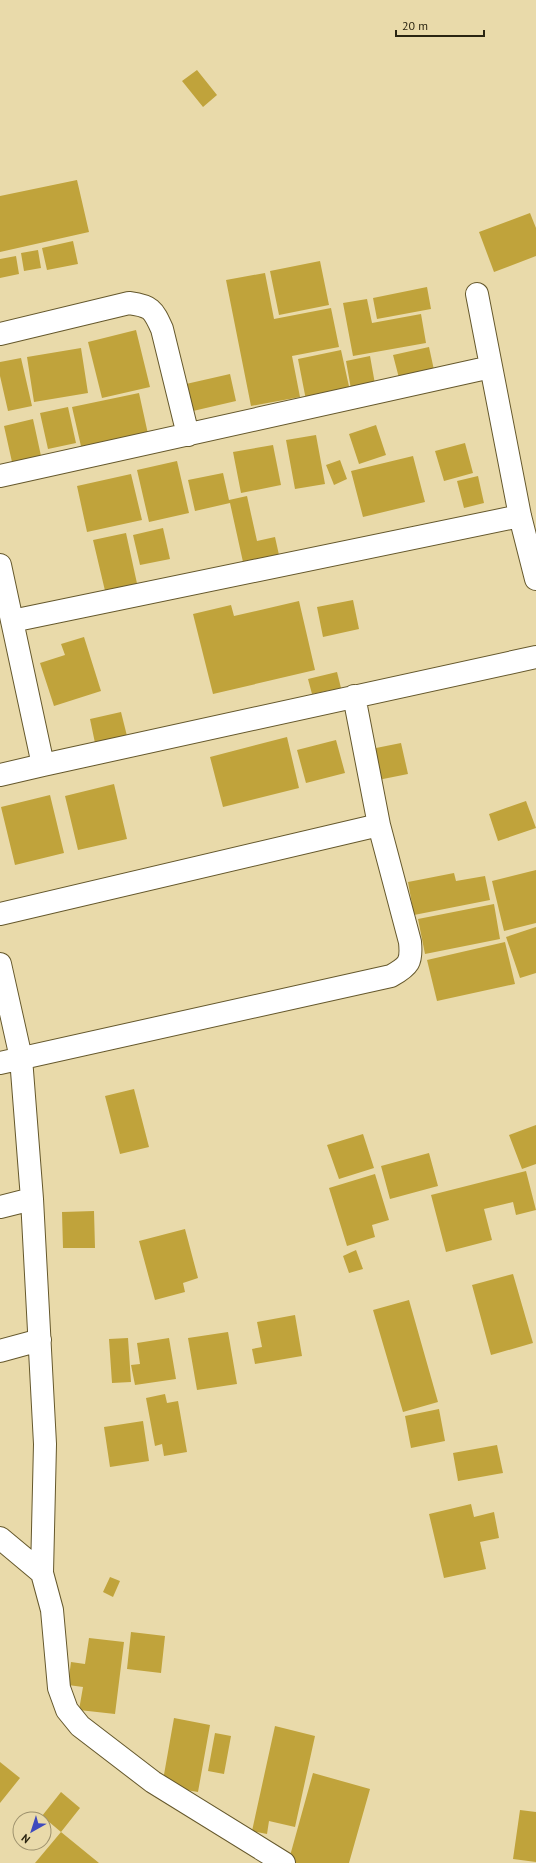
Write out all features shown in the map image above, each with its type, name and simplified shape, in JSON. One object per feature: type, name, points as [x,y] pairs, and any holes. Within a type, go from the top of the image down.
[{"type":"street","points":[[476,294],[520,516],[536,579]]},
{"type":"street","points":[[0,334],[129,303],[145,305],[155,314],[162,329],[188,436]]},
{"type":"street","points":[[0,476],[188,436],[490,367]]},
{"type":"street","points":[[12,621],[520,516]]},
{"type":"street","points":[[0,565],[43,764]]},
{"type":"street","points":[[0,776],[43,764],[536,657]]},
{"type":"street","points":[[0,1063],[391,976],[405,968],[411,956],[410,942],[379,825],[354,696]]},
{"type":"street","points":[[0,914],[379,825]]},
{"type":"street","points":[[0,964],[21,1058],[32,1199],[45,1444],[42,1574],[52,1610],[59,1688],[67,1710],[80,1726],[153,1782],[284,1863]]},
{"type":"street","points":[[0,1207],[32,1199]]},
{"type":"street","points":[[0,1352],[40,1340]]},
{"type":"street","points":[[0,1538],[42,1574]]},
{"type":"building","points":[[197,70],[217,95],[203,107],[182,81]]},
{"type":"building","points":[[77,180],[89,232],[0,252],[0,196]]},
{"type":"building","points":[[530,213],[536,228],[536,256],[494,272],[479,232]]},
{"type":"building","points":[[73,241],[78,264],[47,270],[42,248]]},
{"type":"building","points":[[38,250],[41,268],[24,271],[21,253]]},
{"type":"building","points":[[16,256],[19,274],[0,278],[0,259]]},
{"type":"building","points":[[320,261],[329,305],[279,315],[270,271]]},
{"type":"building","points":[[265,273],[274,319],[331,308],[339,347],[292,356],[300,397],[251,406],[226,280]]},
{"type":"building","points":[[427,287],[431,309],[377,319],[373,298]]},
{"type":"building","points":[[367,299],[372,323],[421,314],[426,343],[353,356],[343,303]]},
{"type":"building","points":[[136,330],[150,387],[102,398],[88,342]]},
{"type":"building","points":[[429,347],[434,370],[399,378],[393,355]]},
{"type":"building","points":[[81,348],[88,393],[34,402],[27,357]]},
{"type":"building","points":[[341,350],[350,391],[306,400],[298,359]]},
{"type":"building","points":[[370,356],[375,384],[351,389],[346,361]]},
{"type":"building","points":[[21,358],[32,406],[8,411],[0,376],[0,362]]},
{"type":"building","points":[[230,374],[236,401],[193,411],[186,384]]},
{"type":"building","points":[[139,393],[148,434],[83,455],[72,407]]},
{"type":"building","points":[[68,407],[76,443],[48,449],[40,413]]},
{"type":"building","points":[[33,419],[41,456],[12,462],[4,426]]},
{"type":"building","points":[[376,425],[386,455],[359,464],[349,434]]},
{"type":"building","points":[[316,435],[325,484],[295,489],[286,440]]},
{"type":"building","points":[[465,443],[473,473],[444,481],[435,451]]},
{"type":"building","points":[[273,445],[281,485],[241,493],[233,452]]},
{"type":"building","points":[[413,456],[425,502],[363,517],[351,471]]},
{"type":"building","points":[[340,460],[347,479],[334,485],[326,465]]},
{"type":"building","points":[[177,461],[189,513],[149,522],[137,470]]},
{"type":"building","points":[[223,473],[229,500],[247,496],[257,541],[275,537],[279,555],[243,562],[230,503],[195,511],[188,480]]},
{"type":"building","points":[[131,474],[142,520],[87,532],[77,486]]},
{"type":"building","points":[[478,476],[484,503],[464,508],[457,481]]},
{"type":"building","points":[[163,528],[170,559],[140,565],[133,535]]},
{"type":"building","points":[[126,533],[138,588],[106,595],[93,540]]},
{"type":"building","points":[[353,600],[359,629],[323,637],[317,607]]},
{"type":"building","points":[[299,601],[315,670],[213,694],[193,614],[231,605],[234,616]]},
{"type":"building","points":[[84,637],[101,691],[54,706],[40,663],[65,655],[61,644]]},
{"type":"building","points":[[337,672],[341,688],[312,694],[308,679]]},
{"type":"building","points":[[121,712],[127,736],[95,743],[90,719]]},
{"type":"building","points":[[287,737],[299,788],[223,807],[210,757]]},
{"type":"building","points":[[336,740],[345,773],[306,783],[297,750]]},
{"type":"building","points":[[401,743],[408,774],[378,780],[371,749]]},
{"type":"building","points":[[114,784],[127,839],[78,850],[65,796]]},
{"type":"building","points":[[50,795],[64,853],[15,865],[1,807]]},
{"type":"building","points":[[526,801],[536,828],[498,841],[489,814]]},
{"type":"building","points":[[536,870],[536,923],[504,931],[492,881]]},
{"type":"building","points":[[454,873],[456,881],[485,876],[490,900],[414,915],[408,882]]},
{"type":"building","points":[[494,904],[500,939],[425,954],[418,919]]},
{"type":"building","points":[[536,927],[536,973],[520,978],[506,937]]},
{"type":"building","points":[[505,942],[515,984],[437,1001],[427,960]]},
{"type":"building","points":[[134,1089],[149,1147],[120,1154],[105,1096]]},
{"type":"building","points":[[536,1125],[536,1164],[522,1169],[509,1135]]},
{"type":"building","points":[[363,1134],[374,1168],[339,1179],[327,1145]]},
{"type":"building","points":[[429,1153],[438,1186],[390,1199],[381,1166]]},
{"type":"building","points":[[526,1171],[536,1210],[516,1215],[513,1202],[484,1209],[492,1240],[446,1252],[431,1195]]},
{"type":"building","points":[[375,1174],[389,1220],[372,1225],[375,1237],[347,1246],[329,1188]]},
{"type":"building","points":[[94,1211],[95,1248],[63,1248],[62,1212]]},
{"type":"building","points":[[185,1229],[198,1278],[183,1283],[185,1292],[155,1300],[139,1241]]},
{"type":"building","points":[[356,1250],[363,1269],[349,1273],[343,1256]]},
{"type":"building","points":[[513,1274],[533,1343],[491,1355],[472,1285]]},
{"type":"building","points":[[409,1300],[438,1402],[403,1412],[373,1310]]},
{"type":"building","points":[[295,1315],[302,1356],[255,1364],[252,1349],[262,1347],[257,1322]]},
{"type":"building","points":[[228,1332],[237,1384],[197,1390],[188,1338]]},
{"type":"building","points":[[128,1338],[131,1382],[112,1383],[109,1339]]},
{"type":"building","points":[[169,1338],[176,1379],[135,1385],[131,1365],[140,1364],[137,1343]]},
{"type":"building","points":[[165,1394],[167,1403],[178,1401],[187,1452],[164,1456],[162,1444],[155,1446],[146,1398]]},
{"type":"building","points":[[439,1409],[445,1441],[411,1448],[405,1416]]},
{"type":"building","points":[[143,1421],[149,1461],[110,1467],[104,1427]]},
{"type":"building","points":[[497,1445],[503,1473],[458,1481],[453,1453]]},
{"type":"building","points":[[471,1504],[474,1517],[494,1512],[499,1538],[480,1542],[486,1569],[444,1578],[429,1514]]},
{"type":"building","points":[[110,1577],[120,1581],[113,1597],[103,1592]]},
{"type":"building","points":[[131,1632],[165,1636],[161,1673],[127,1669]]},
{"type":"building","points":[[89,1638],[124,1642],[115,1714],[79,1710],[83,1687],[68,1685],[71,1662],[85,1664]]},
{"type":"building","points":[[174,1718],[210,1725],[198,1792],[162,1786]]},
{"type":"building","points":[[275,1726],[315,1736],[295,1827],[269,1821],[267,1834],[252,1831]]},
{"type":"building","points":[[215,1733],[231,1736],[224,1774],[208,1771]]},
{"type":"building","points":[[0,1762],[20,1778],[0,1803]]},
{"type":"building","points":[[313,1773],[370,1789],[349,1863],[288,1863]]},
{"type":"building","points":[[61,1792],[80,1808],[61,1832],[52,1824],[52,1811],[46,1811]]},
{"type":"building","points":[[520,1810],[536,1812],[536,1862],[513,1859]]},
{"type":"building","points":[[61,1832],[99,1863],[35,1863],[45,1851],[52,1851],[52,1843]]}]
